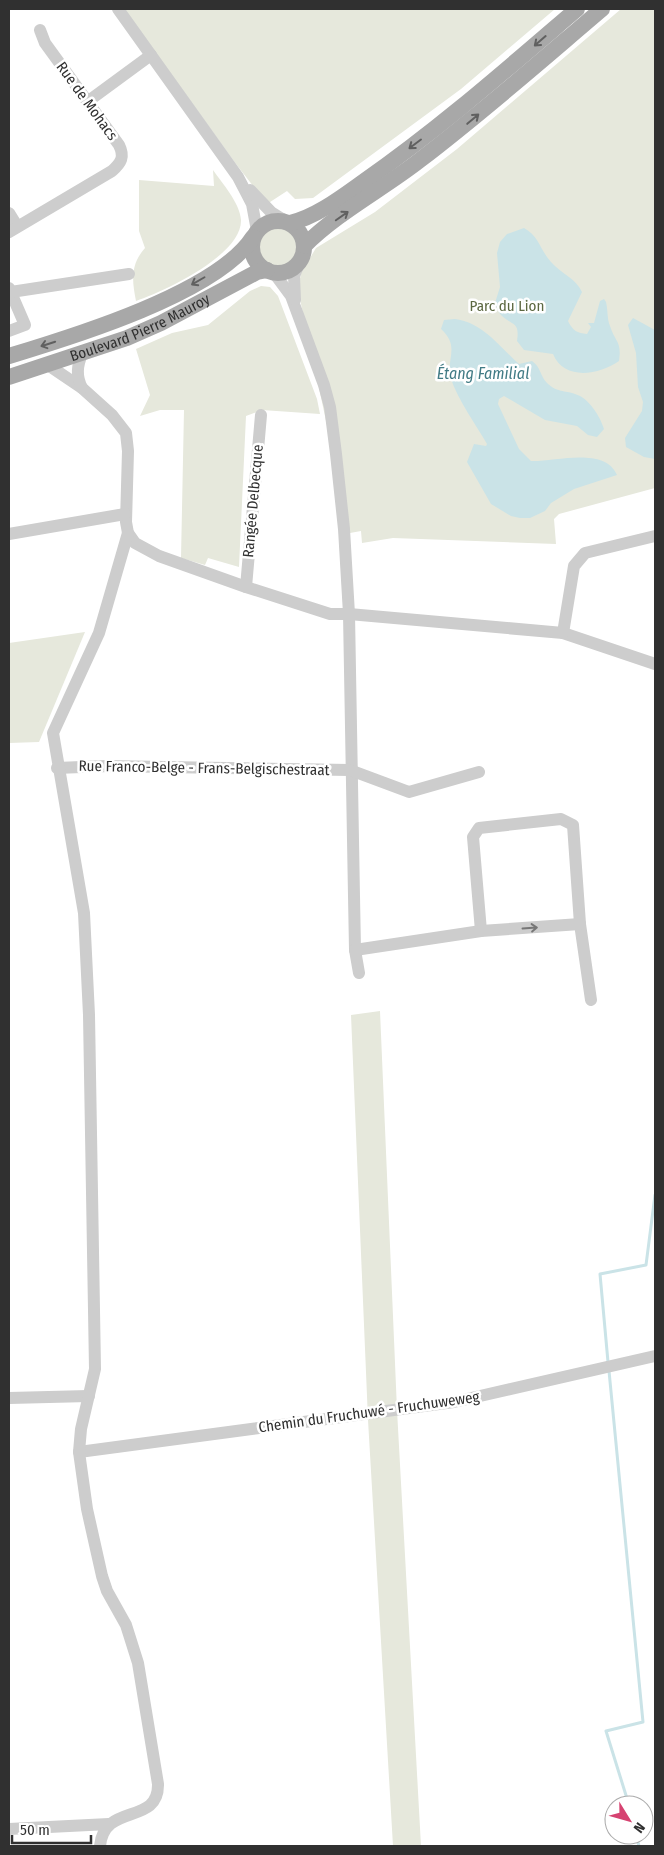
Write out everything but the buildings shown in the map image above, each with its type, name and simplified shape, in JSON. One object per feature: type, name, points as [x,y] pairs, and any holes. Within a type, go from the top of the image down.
[{"type":"main road","points":[[577,9],[475,97],[409,149],[341,197],[307,217],[289,222],[268,222],[255,234],[252,245],[254,257],[261,267],[270,272],[288,271],[318,233],[396,179],[468,124],[602,9]]},
{"type":"main road","points":[[289,222],[302,235],[302,254]]},
{"type":"main road","name":"Boulevard Pierre Mauroy","points":[[9,356],[82,333],[167,298],[231,261],[244,250],[255,234]]},
{"type":"main road","name":"Boulevard Pierre Mauroy","points":[[9,378],[82,354],[161,323],[257,272],[270,272]]},
{"type":"street","points":[[118,9],[238,177],[267,208],[289,222]]},
{"type":"street","name":"Rue de Mohacs","points":[[13,229],[112,171],[120,163],[122,155],[120,148],[45,43],[40,30]]},
{"type":"street","points":[[87,102],[151,55]]},
{"type":"street","points":[[238,177],[252,204],[255,234]]},
{"type":"street","points":[[9,213],[13,229]]},
{"type":"street","points":[[300,319],[294,282],[302,254]]},
{"type":"street","points":[[270,272],[287,289],[300,319],[330,407],[343,519],[349,614],[350,770],[355,950],[359,973]]},
{"type":"street","points":[[9,331],[25,325],[10,290],[129,274]]},
{"type":"street","points":[[82,354],[77,371],[78,380],[82,388]]},
{"type":"street","points":[[48,365],[82,388],[112,415],[122,427],[127,438],[125,514],[128,533],[99,633],[54,727],[57,768],[86,931],[91,1089],[95,1361],[94,1376],[80,1429],[79,1452],[87,1509],[102,1576],[111,1599],[126,1625],[135,1651],[158,1784],[156,1798],[149,1807],[118,1818],[109,1824],[102,1834],[100,1846]]},
{"type":"street","name":"Rangée Delbecque","points":[[246,587],[261,415]]},
{"type":"street","points":[[9,534],[125,514]]},
{"type":"street","points":[[128,533],[135,543],[148,551],[246,587],[330,614],[349,614],[563,633],[655,664]]},
{"type":"street","points":[[563,633],[574,566],[585,553],[655,536]]},
{"type":"street","name":"Rue Franco-Belge - Frans-Belgischestraat","points":[[57,768],[106,766],[350,770],[410,792],[479,772]]},
{"type":"street","points":[[481,931],[472,838],[479,828],[561,818],[574,825],[580,924],[591,1000]]},
{"type":"street","points":[[355,950],[481,931],[580,924]]},
{"type":"street","name":"Chemin du Fruchuwé - Fruchuweweg","points":[[79,1452],[454,1402],[655,1356]]},
{"type":"street","points":[[9,1398],[89,1396]]},
{"type":"street","points":[[9,1829],[109,1824]]},
{"type":"green space","points":[[124,9],[555,9],[461,89],[313,198],[295,199],[287,191],[267,204]]},
{"type":"green space","name":"Parc du Lion","points":[[621,9],[655,9],[655,488],[559,514],[554,519],[556,544],[393,538],[362,543],[361,531],[350,533],[298,290],[301,273],[316,248],[375,212],[457,149]]},
{"type":"green space","points":[[213,170],[230,194],[240,214],[241,220],[238,233],[229,246],[200,270],[165,289],[136,301],[133,273],[140,254],[145,248],[139,231],[139,180],[214,186]]},
{"type":"green space","points":[[278,227],[292,233],[298,247],[292,261],[278,267],[264,261],[258,247],[264,233]]},
{"type":"green space","points":[[261,286],[270,287],[278,296],[317,399],[320,414],[262,410],[246,416],[239,567],[208,558],[205,565],[181,558],[184,410],[160,410],[140,416],[150,395],[136,349],[172,333],[208,325],[250,291]]},
{"type":"green space","points":[[85,632],[39,742],[9,743],[9,643]]},
{"type":"green space","points":[[380,1011],[397,1410],[421,1846],[393,1846],[368,1420],[351,1015]]},
{"type":"water","name":"Étang Familial","points":[[524,228],[533,235],[551,262],[572,279],[582,292],[568,321],[574,329],[587,334],[591,327],[588,323],[594,323],[600,301],[604,299],[609,323],[620,349],[619,361],[602,370],[583,373],[573,372],[558,363],[553,354],[524,350],[517,341],[516,327],[501,315],[495,303],[500,287],[497,253],[500,242],[507,234]]},
{"type":"water","points":[[633,318],[655,330],[655,459],[644,457],[626,447],[625,438],[642,411],[643,402],[638,387],[636,353],[628,325]]},
{"type":"water","name":"Étang Familial","points":[[455,319],[465,321],[482,330],[519,364],[532,361],[547,383],[558,390],[575,394],[585,399],[600,419],[604,429],[597,437],[588,435],[577,426],[545,420],[504,396],[499,399],[498,404],[519,449],[531,461],[591,458],[611,466],[617,475],[574,489],[551,503],[545,511],[530,518],[511,516],[491,504],[467,462],[474,444],[486,446],[487,444],[454,387],[450,372],[450,342],[441,329],[444,320]]},
{"type":"waterway","points":[[608,1362],[600,1274],[646,1265],[655,1195]]},
{"type":"waterway","points":[[609,1371],[643,1722],[606,1731],[626,1795]]}]
